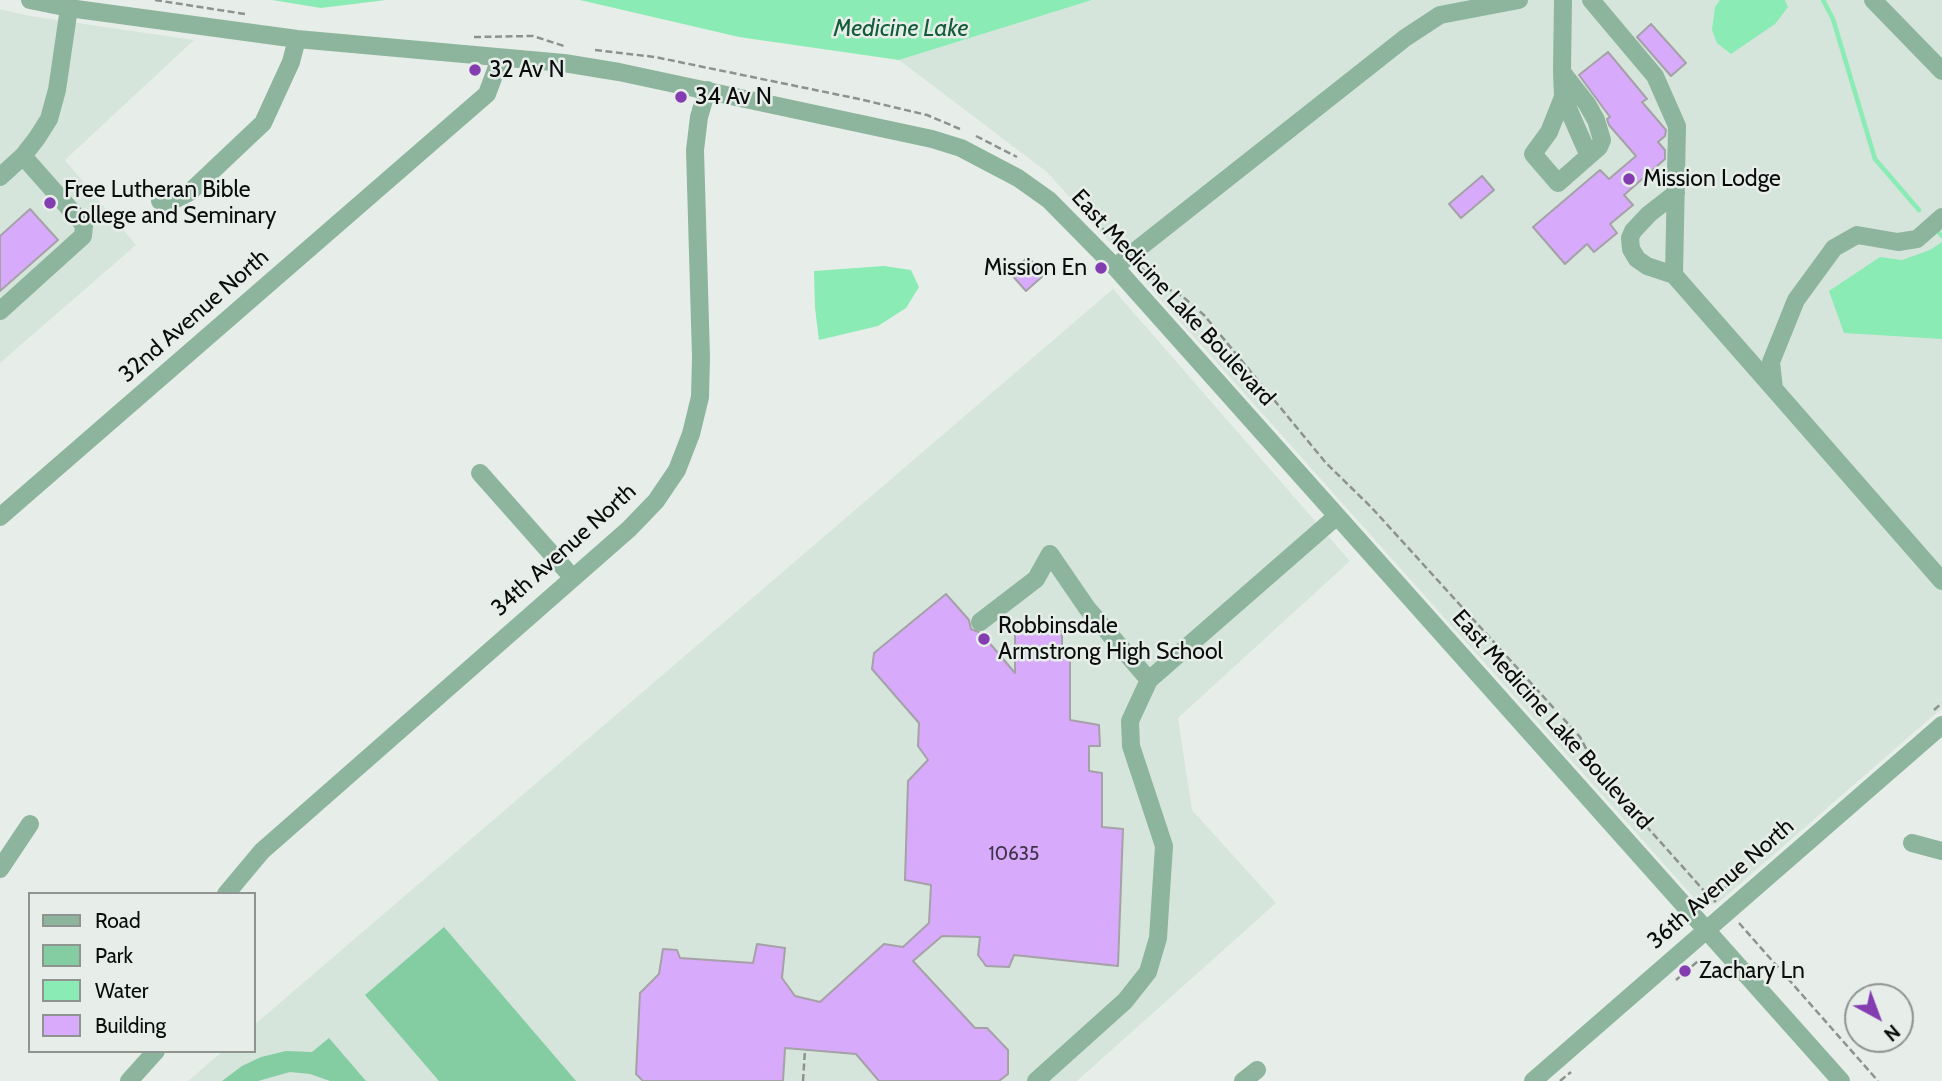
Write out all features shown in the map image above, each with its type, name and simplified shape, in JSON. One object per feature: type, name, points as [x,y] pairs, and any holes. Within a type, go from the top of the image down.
[{"type":"street","name":"East Medicine Lake Boulevard","points":[[30,0],[69,8],[297,39],[564,63],[707,90],[932,139],[961,148],[1018,178],[1049,200],[1115,267],[1841,1081]]},
{"type":"street","points":[[1115,267],[1440,7],[1456,0]]},
{"type":"street","points":[[1440,7],[1519,0]]},
{"type":"street","points":[[1563,0],[1563,97],[1589,156]]},
{"type":"street","points":[[1591,0],[1656,76],[1678,126],[1674,275]]},
{"type":"street","points":[[1873,0],[1942,71]]},
{"type":"street","points":[[0,177],[23,156],[49,119],[57,90],[69,8]]},
{"type":"street","points":[[160,201],[170,202],[190,192],[263,123],[291,62],[297,39]]},
{"type":"street","name":"32nd Avenue North","points":[[0,517],[488,94],[500,59]]},
{"type":"street","points":[[1562,72],[1587,104],[1601,131],[1602,140],[1599,148],[1558,183],[1533,153],[1549,132],[1563,97]]},
{"type":"street","name":"34th Avenue North","points":[[227,892],[238,876],[262,851],[629,529],[656,501],[677,470],[691,434],[700,397],[695,150],[699,117],[707,90]]},
{"type":"street","points":[[0,311],[83,236],[84,225],[23,156]]},
{"type":"street","points":[[1676,193],[1649,214],[1633,231],[1630,238],[1637,260],[1674,275],[1942,581]]},
{"type":"street","points":[[1773,389],[1771,362],[1796,300],[1834,248],[1857,236],[1898,242],[1917,239],[1942,217]]},
{"type":"street","points":[[480,473],[573,578]]},
{"type":"street","points":[[1036,1081],[1125,1001],[1148,972],[1158,938],[1164,846],[1131,746],[1130,721],[1149,680],[1337,516]]},
{"type":"street","points":[[980,622],[1036,579],[1050,554],[1087,608],[1149,680]]},
{"type":"street","points":[[1036,579],[1068,581]]},
{"type":"street","name":"36th Avenue North","points":[[1533,1081],[1727,911],[1937,718]]},
{"type":"street","points":[[0,869],[30,824]]},
{"type":"street","points":[[1912,843],[1942,851]]},
{"type":"street","points":[[129,1081],[154,1053]]},
{"type":"path","points":[[1140,267],[1204,315],[1326,463],[1372,508],[1580,737],[1598,772],[1706,893],[1755,939],[1878,1081]]},
{"type":"path","points":[[1937,718],[1942,702]]},
{"type":"path","points":[[1706,893],[1728,888],[1739,879]]},
{"type":"path","points":[[803,1081],[804,1050]]},
{"type":"shaded area","points":[[1092,0],[1942,0],[1942,708],[1718,903],[1706,906],[1695,899],[1047,172],[899,60]]},
{"type":"shaded area","name":"Free Lutheran Bible College and Seminary","points":[[0,9],[30,16],[194,40],[65,160],[136,245],[0,363]]},
{"type":"shaded area","name":"Robbinsdale Armstrong High School","points":[[1113,289],[1350,561],[1178,718],[1192,810],[1276,903],[1077,1081],[188,1081],[221,1053],[256,1053],[256,1023]]},
{"type":"green space","points":[[444,927],[576,1081],[439,1081],[365,995]]},
{"type":"green space","points":[[329,1038],[366,1081],[330,1081],[310,1074],[290,1072],[258,1081],[222,1081],[242,1066],[261,1057],[286,1051],[312,1052]]},
{"type":"water","points":[[272,0],[386,0],[321,8]]},
{"type":"water","name":"Medicine Lake","points":[[580,0],[1092,0],[899,60],[739,37]]},
{"type":"water","points":[[1720,0],[1785,0],[1788,7],[1775,24],[1731,54],[1717,43],[1712,30],[1715,7]]},
{"type":"water","points":[[1942,242],[1942,339],[1844,333],[1829,291],[1880,257],[1902,260],[1930,250]]},
{"type":"water","points":[[884,266],[911,270],[919,287],[906,308],[878,326],[819,340],[814,271]]},
{"type":"building","points":[[1651,24],[1686,63],[1671,76],[1637,37]]},
{"type":"building","name":"Mission Lodge","points":[[1608,52],[1647,99],[1642,102],[1666,130],[1665,136],[1658,142],[1665,150],[1665,159],[1624,195],[1633,205],[1610,224],[1617,233],[1594,252],[1587,244],[1565,264],[1533,227],[1600,170],[1609,179],[1636,156],[1609,125],[1607,119],[1610,117],[1579,75]]},
{"type":"building","points":[[1482,176],[1494,190],[1461,218],[1449,204]]},
{"type":"building","points":[[30,209],[58,240],[0,291],[0,236]]},
{"type":"building","points":[[1028,257],[1044,275],[1026,291],[1010,273]]},
{"type":"building","points":[[946,594],[969,620],[971,629],[981,633],[1015,673],[1015,629],[1062,631],[1062,654],[1070,657],[1070,720],[1099,725],[1100,746],[1089,746],[1089,771],[1102,773],[1102,827],[1123,829],[1118,966],[1014,955],[1009,967],[986,966],[978,955],[980,937],[942,936],[913,961],[975,1028],[987,1028],[1008,1050],[1008,1074],[999,1081],[879,1081],[856,1054],[785,1048],[783,1081],[643,1081],[636,1074],[640,993],[659,974],[663,949],[677,950],[680,958],[753,963],[757,944],[785,948],[782,978],[795,996],[820,1002],[884,944],[903,947],[929,923],[931,885],[905,880],[908,781],[928,760],[918,746],[919,723],[872,669],[874,653]]},
{"type":"waterway","points":[[1823,0],[1833,19],[1875,159],[1919,210]]},
{"type":"waterway","points":[[1939,233],[1942,236]]},
{"type":"place","name":"32 Av N","points":[[475,70]]},
{"type":"place","name":"34 Av N","points":[[681,97]]},
{"type":"place","name":"Mission Lodge","points":[[1629,179]]},
{"type":"place","name":"Free Lutheran Bible College and Seminary","points":[[50,203]]},
{"type":"place","name":"Mission En","points":[[1101,268]]},
{"type":"place","name":"Robbinsdale Armstrong High School","points":[[984,639]]},
{"type":"place","name":"Zachary Ln","points":[[1685,971]]}]
